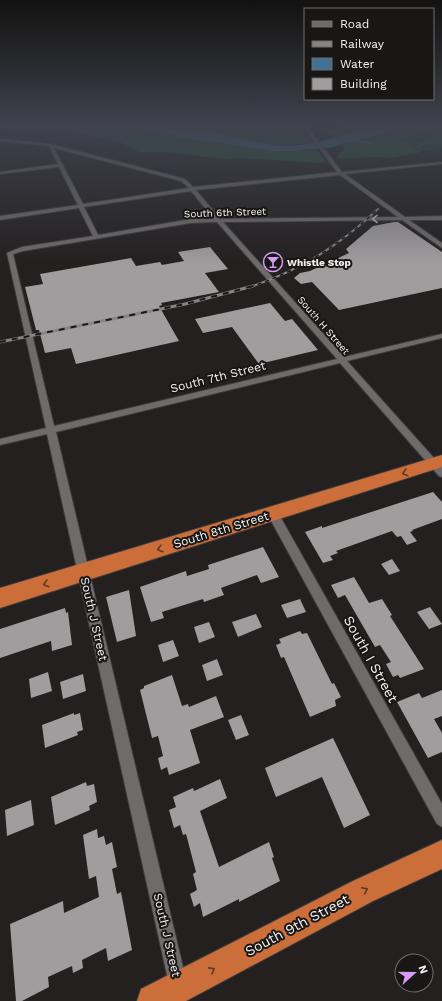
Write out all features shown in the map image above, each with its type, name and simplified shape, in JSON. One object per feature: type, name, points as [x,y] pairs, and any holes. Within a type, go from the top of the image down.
[{"type":"highway","name":"South 8th Street","points":[[0,598],[274,514],[439,466]]},
{"type":"highway","name":"South 9th Street","points":[[153,1001],[363,891],[442,854]]},
{"type":"street","points":[[63,172],[96,236]]},
{"type":"street","points":[[152,172],[183,180],[216,186]]},
{"type":"street","points":[[0,218],[192,189],[352,172]]},
{"type":"street","points":[[340,173],[442,246]]},
{"type":"street","name":"South H Street","points":[[183,180],[341,360],[368,387],[439,466]]},
{"type":"street","name":"South 6th Street","points":[[10,252],[96,236],[191,221],[442,218]]},
{"type":"street","name":"South J Street","points":[[10,252],[178,987]]},
{"type":"street","name":"South 7th Street","points":[[0,442],[442,336]]},
{"type":"street","name":"South I Street","points":[[274,514],[442,819]]},
{"type":"building","points":[[398,222],[442,252],[442,288],[339,310],[312,282],[301,284],[294,278],[300,273],[310,271],[349,253],[346,249],[373,226]]},
{"type":"building","points":[[210,247],[228,269],[205,273],[219,292],[161,303],[162,305],[159,306],[179,341],[76,364],[71,348],[45,353],[39,330],[36,330],[25,287],[43,284],[40,274],[131,258],[136,266],[160,262],[162,265],[184,261],[178,252]]},
{"type":"building","points":[[270,303],[285,321],[292,319],[318,350],[259,364],[232,327],[203,333],[195,319]]},
{"type":"building","points":[[433,492],[442,502],[442,519],[412,530],[413,531],[410,532],[417,541],[407,545],[401,536],[397,537],[392,531],[336,551],[338,553],[330,556],[333,560],[323,563],[305,532],[322,526],[322,528]]},
{"type":"building","points":[[263,547],[279,577],[261,583],[257,575],[221,588],[224,595],[204,602],[203,599],[162,612],[164,618],[151,622],[140,587],[186,571],[187,576],[209,569],[208,565]]},
{"type":"building","points":[[392,559],[400,571],[389,575],[381,564]]},
{"type":"building","points":[[354,577],[369,603],[382,599],[392,615],[390,616],[424,669],[400,678],[398,675],[393,677],[386,664],[391,662],[380,645],[375,647],[345,595],[338,598],[331,585]]},
{"type":"building","points":[[129,590],[136,636],[117,642],[106,597]]},
{"type":"building","points":[[300,599],[306,612],[287,618],[281,605]]},
{"type":"building","points":[[430,607],[442,624],[429,629],[417,612]]},
{"type":"building","points":[[65,608],[66,613],[68,612],[72,645],[52,651],[51,641],[0,658],[0,629]]},
{"type":"building","points":[[256,614],[262,627],[238,637],[232,622]]},
{"type":"building","points":[[209,622],[215,637],[199,643],[194,627]]},
{"type":"building","points":[[300,631],[302,634],[307,633],[332,684],[334,683],[341,697],[335,700],[336,706],[310,717],[284,657],[281,658],[276,645],[281,643],[279,639]]},
{"type":"building","points":[[173,640],[179,656],[163,662],[158,645]]},
{"type":"building","points":[[217,659],[223,675],[207,681],[202,665]]},
{"type":"building","points":[[48,672],[52,691],[31,698],[29,679]]},
{"type":"building","points":[[83,674],[86,691],[63,699],[60,682]]},
{"type":"building","points":[[172,675],[182,706],[188,704],[189,707],[216,696],[224,717],[190,730],[200,763],[169,775],[167,767],[161,770],[158,758],[163,756],[158,736],[152,738],[140,690],[144,688],[144,686]]},
{"type":"building","points":[[442,690],[442,716],[434,719],[442,733],[442,752],[428,758],[397,702],[419,693],[422,698]]},
{"type":"building","points":[[74,713],[74,715],[80,713],[83,730],[77,732],[78,735],[45,748],[42,725]]},
{"type":"building","points":[[241,715],[249,735],[236,740],[228,720]]},
{"type":"building","points":[[333,738],[370,815],[344,828],[322,777],[276,797],[265,768]]},
{"type":"building","points":[[220,779],[227,798],[200,811],[219,867],[269,842],[274,857],[272,858],[280,881],[239,902],[239,899],[203,917],[200,903],[194,907],[190,894],[197,890],[193,874],[196,872],[186,834],[183,835],[180,825],[174,828],[169,810],[176,807],[173,797],[193,788],[194,791]]},
{"type":"building","points":[[86,782],[87,786],[94,784],[97,802],[89,806],[90,810],[55,825],[51,797]]},
{"type":"building","points":[[31,800],[34,825],[7,836],[5,810]]},
{"type":"building","points":[[97,829],[98,838],[104,836],[106,845],[112,842],[117,867],[112,869],[117,894],[121,892],[132,950],[108,961],[106,948],[82,960],[83,968],[73,973],[72,966],[48,977],[49,987],[22,1001],[16,1001],[10,924],[63,901],[64,913],[99,897],[96,876],[89,879],[83,835]]},
{"type":"railway","points":[[252,286],[286,273],[319,255],[349,234],[378,209]]},
{"type":"railway","points":[[0,342],[185,304],[252,286]]},
{"type":"place","name":"Whistle Stop","points":[[273,262]]}]
